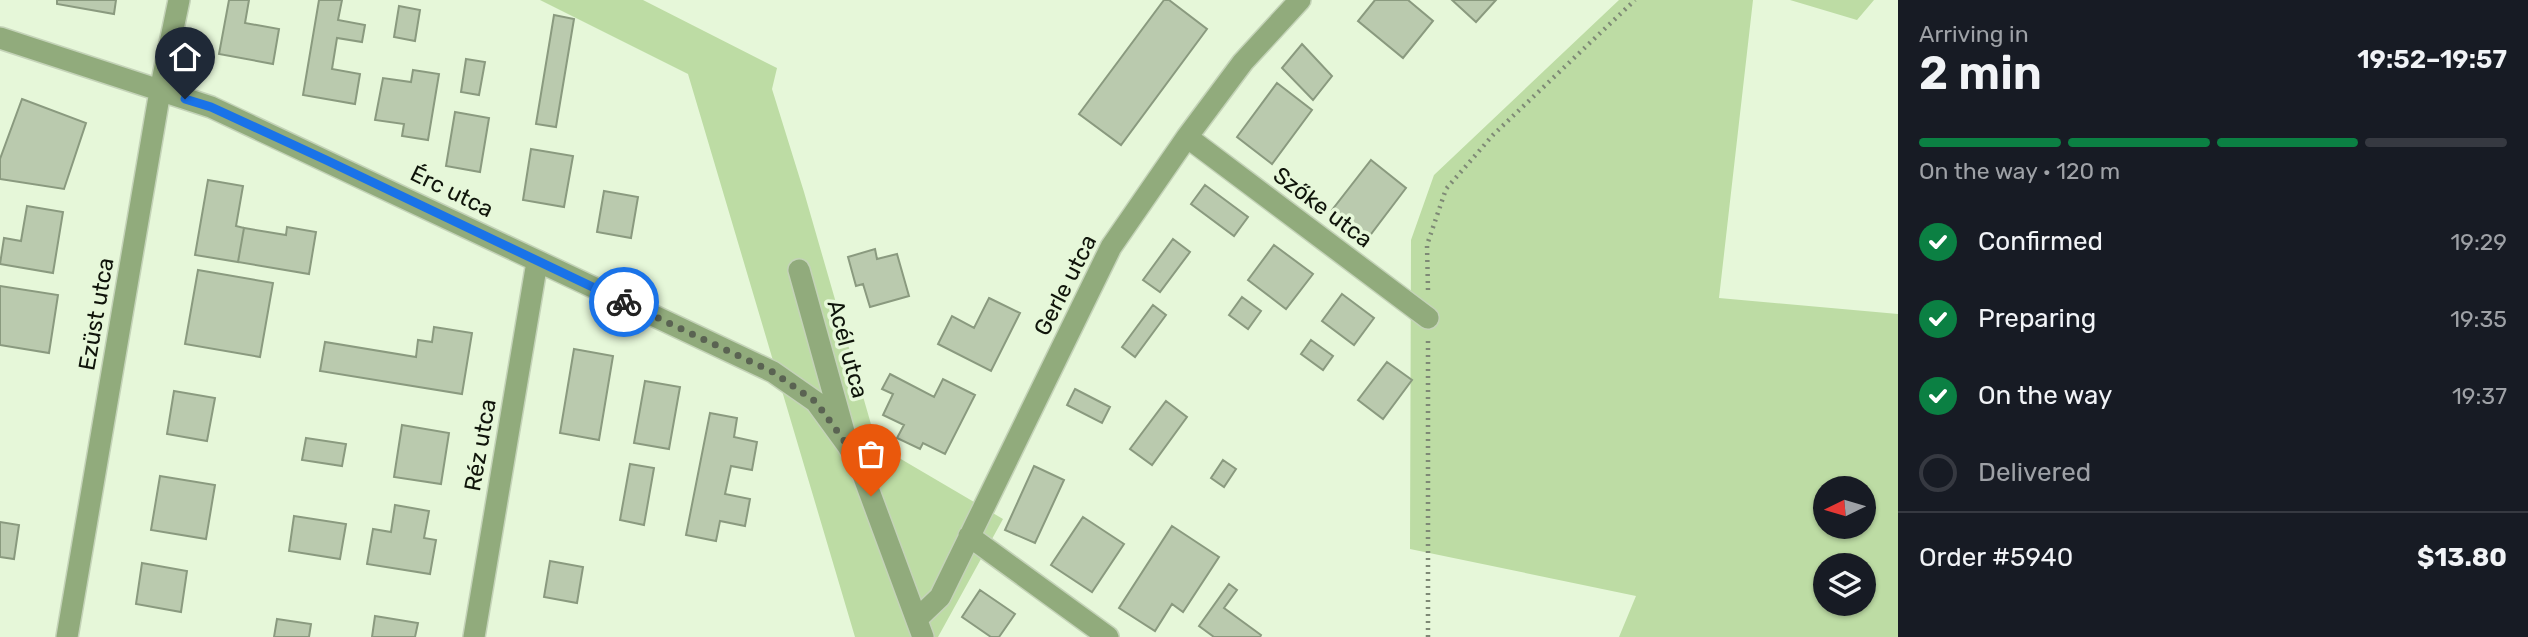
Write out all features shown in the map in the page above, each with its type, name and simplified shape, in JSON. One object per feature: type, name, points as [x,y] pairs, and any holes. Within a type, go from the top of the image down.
[{"type":"street","name":"Ezüst utca","points":[[67,637],[160,92],[179,0]]},
{"type":"street","name":"Gerle utca","points":[[920,627],[940,597],[1111,247],[1243,62],[1300,0]]},
{"type":"street","name":"Érc utca","points":[[0,38],[211,107],[773,372],[816,402],[848,446]]},
{"type":"street","name":"Szőke utca","points":[[1187,137],[1428,318]]},
{"type":"street","name":"Réz utca","points":[[474,637],[537,262]]},
{"type":"street","name":"Acél utca","points":[[799,270],[848,446],[862,472],[920,627]]},
{"type":"street","points":[[969,536],[1108,637]]},
{"type":"path","points":[[1428,637],[1427,245],[1446,189],[1493,135],[1635,0]]},
{"type":"green space","points":[[540,0],[643,0],[777,68],[772,89],[877,445],[1003,519],[938,637],[855,637],[688,74]]},
{"type":"green space","points":[[1619,0],[1753,0],[1719,298],[1898,314],[1898,637],[1619,637],[1636,596],[1410,549],[1411,240],[1434,175]]},
{"type":"green space","points":[[1790,0],[1874,0],[1857,20]]},
{"type":"building","points":[[57,0],[116,0],[114,14],[57,4]]},
{"type":"building","points":[[229,0],[249,0],[245,23],[279,29],[273,64],[219,54]]},
{"type":"building","points":[[319,0],[342,0],[338,20],[365,25],[362,42],[337,38],[332,69],[360,74],[355,104],[303,95]]},
{"type":"building","points":[[1164,0],[1169,0],[1207,29],[1121,145],[1079,114]]},
{"type":"building","points":[[1375,0],[1408,0],[1433,21],[1403,58],[1358,21]]},
{"type":"building","points":[[1452,0],[1496,0],[1476,22]]},
{"type":"building","points":[[399,6],[420,10],[415,41],[394,37]]},
{"type":"building","points":[[554,15],[574,19],[556,127],[536,124]]},
{"type":"building","points":[[1302,44],[1332,76],[1313,100],[1282,68]]},
{"type":"building","points":[[466,59],[485,62],[479,95],[461,92]]},
{"type":"building","points":[[413,70],[439,74],[428,140],[402,136],[404,124],[375,120],[383,78],[411,82]]},
{"type":"building","points":[[1277,83],[1312,110],[1272,164],[1237,137]]},
{"type":"building","points":[[22,99],[86,123],[64,189],[0,179],[0,159]]},
{"type":"building","points":[[455,112],[489,118],[480,172],[446,166]]},
{"type":"building","points":[[531,149],[573,156],[564,207],[523,200]]},
{"type":"building","points":[[1371,160],[1406,188],[1368,238],[1332,210]]},
{"type":"building","points":[[208,180],[243,186],[236,226],[244,228],[238,262],[195,255]]},
{"type":"building","points":[[1205,185],[1248,217],[1234,236],[1191,204]]},
{"type":"building","points":[[604,191],[638,197],[631,238],[597,232]]},
{"type":"building","points":[[27,206],[63,212],[53,273],[0,264],[4,238],[21,241]]},
{"type":"building","points":[[287,227],[316,232],[309,274],[238,262],[244,228],[286,235]]},
{"type":"building","points":[[1173,239],[1190,252],[1160,292],[1143,280]]},
{"type":"building","points":[[1274,245],[1313,274],[1286,309],[1248,280]]},
{"type":"building","points":[[875,249],[877,259],[897,254],[909,296],[870,307],[863,284],[856,286],[848,257]]},
{"type":"building","points":[[198,270],[273,283],[260,357],[185,344]]},
{"type":"building","points":[[0,286],[58,295],[49,353],[0,345]]},
{"type":"building","points":[[1342,294],[1374,318],[1354,345],[1322,321]]},
{"type":"building","points":[[1242,297],[1261,311],[1248,329],[1229,315]]},
{"type":"building","points":[[989,298],[1020,313],[991,371],[938,344],[952,316],[974,328]]},
{"type":"building","points":[[1153,305],[1166,315],[1135,357],[1122,347]]},
{"type":"building","points":[[434,327],[472,333],[462,394],[320,371],[325,342],[416,357],[418,340],[432,342]]},
{"type":"building","points":[[1311,340],[1333,356],[1323,370],[1301,354]]},
{"type":"building","points":[[574,349],[613,356],[599,440],[560,433]]},
{"type":"building","points":[[1387,362],[1412,380],[1383,419],[1358,400]]},
{"type":"building","points":[[890,374],[934,397],[943,379],[975,395],[945,454],[923,443],[920,449],[897,438],[904,425],[883,415],[893,394],[882,389]]},
{"type":"building","points":[[645,381],[680,387],[669,449],[634,443]]},
{"type":"building","points":[[1075,389],[1110,407],[1102,423],[1067,405]]},
{"type":"building","points":[[174,391],[215,398],[207,441],[167,434]]},
{"type":"building","points":[[1166,401],[1187,417],[1152,465],[1130,449]]},
{"type":"building","points":[[710,413],[737,418],[734,437],[757,442],[752,470],[731,466],[725,494],[750,499],[745,526],[720,521],[716,541],[686,535]]},
{"type":"building","points":[[402,425],[449,433],[441,484],[394,477]]},
{"type":"building","points":[[306,438],[346,444],[342,466],[302,460]]},
{"type":"building","points":[[1223,460],[1236,469],[1224,487],[1211,478]]},
{"type":"building","points":[[630,464],[654,468],[644,525],[620,520]]},
{"type":"building","points":[[1034,466],[1064,480],[1035,543],[1005,530]]},
{"type":"building","points":[[160,476],[215,485],[206,539],[151,530]]},
{"type":"building","points":[[395,505],[429,511],[424,538],[436,540],[430,574],[367,564],[373,529],[391,532]]},
{"type":"building","points":[[294,516],[346,524],[340,559],[289,551]]},
{"type":"building","points":[[1083,517],[1124,544],[1092,592],[1051,565]]},
{"type":"building","points":[[0,522],[19,525],[14,559],[0,557]]},
{"type":"building","points":[[1172,526],[1219,557],[1183,612],[1172,604],[1155,631],[1119,608]]},
{"type":"building","points":[[550,561],[583,567],[577,603],[544,597]]},
{"type":"building","points":[[142,563],[187,571],[181,612],[136,604]]},
{"type":"building","points":[[1229,584],[1237,590],[1224,608],[1261,635],[1260,637],[1214,637],[1199,626]]},
{"type":"building","points":[[980,590],[1015,614],[999,637],[991,637],[962,617]]},
{"type":"building","points":[[375,616],[418,623],[415,637],[372,637]]},
{"type":"building","points":[[277,619],[311,624],[309,637],[274,637]]},
{"type":"way so far","points":[[624,302],[773,372],[816,402],[848,446],[871,496]]},
{"type":"route","points":[[185,99],[211,107],[326,160],[624,302]]}]
